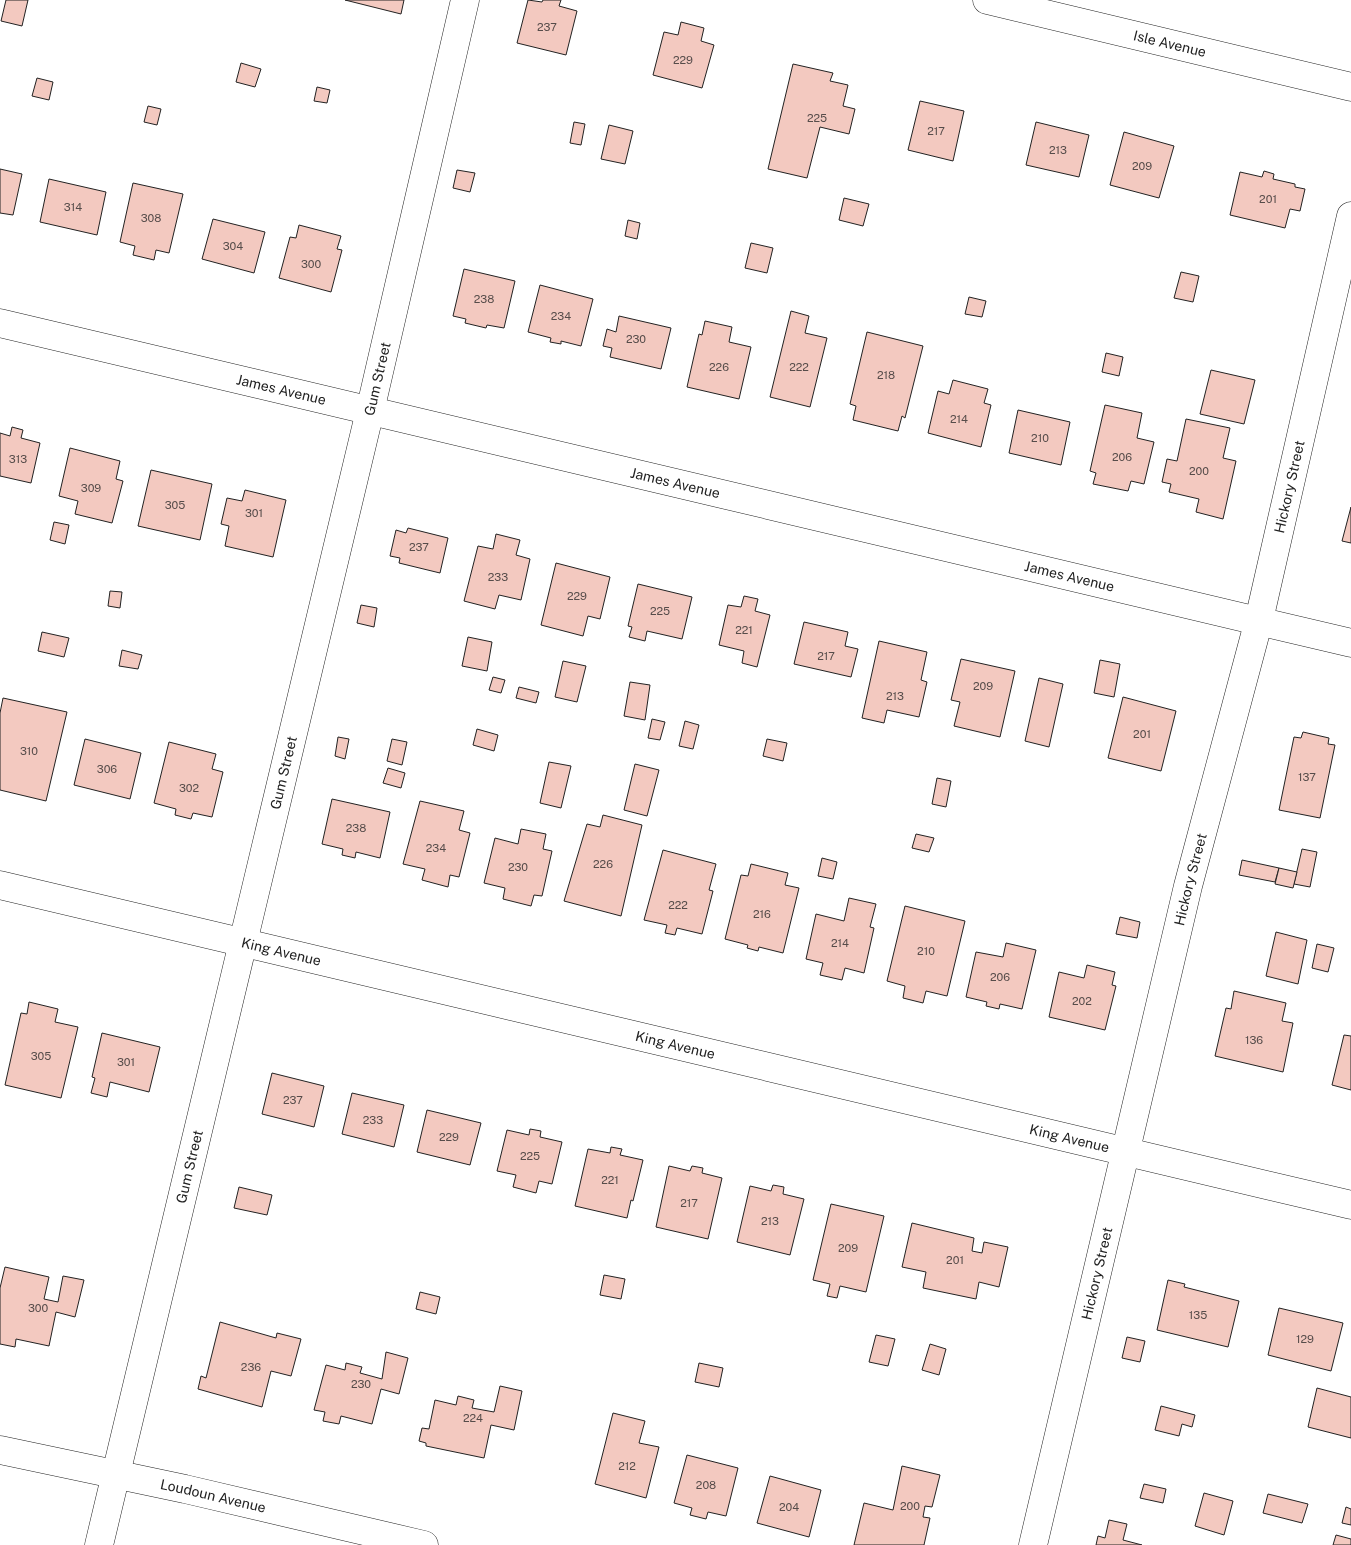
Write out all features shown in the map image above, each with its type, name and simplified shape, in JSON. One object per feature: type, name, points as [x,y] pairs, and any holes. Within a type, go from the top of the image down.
[{"type":"street","name":"Gum Street","points":[[99,1545],[370,411],[465,0]]},
{"type":"street","name":"Isle Avenue","points":[[987,0],[1351,87]]},
{"type":"street","name":"Hickory Street","points":[[1033,1545],[1188,886],[1259,620],[1351,216]]},
{"type":"street","name":"James Avenue","points":[[0,324],[1351,642]]},
{"type":"street","name":"King Avenue","points":[[0,885],[1351,1205]]},
{"type":"street","name":"Loudoun Avenue","points":[[0,1450],[115,1474],[424,1545]]},
{"type":"building","points":[[6,0],[28,0],[22,26],[1,21]]},
{"type":"building","points":[[345,0],[404,0],[401,14]]},
{"type":"building","points":[[528,0],[542,2],[543,0],[561,0],[559,6],[577,11],[566,55],[517,43]]},
{"type":"building","points":[[681,22],[704,28],[701,41],[714,45],[702,88],[653,75],[664,32],[678,35]]},
{"type":"building","points":[[241,63],[261,69],[255,87],[236,82]]},
{"type":"building","points":[[793,64],[833,73],[830,81],[848,85],[843,106],[855,109],[849,134],[820,127],[807,178],[768,169]]},
{"type":"building","points":[[37,78],[53,82],[49,100],[32,96]]},
{"type":"building","points":[[317,87],[330,90],[327,103],[314,101]]},
{"type":"building","points":[[920,101],[964,111],[953,161],[908,150]]},
{"type":"building","points":[[148,106],[161,109],[157,125],[144,122]]},
{"type":"building","points":[[574,122],[585,124],[581,145],[570,143]]},
{"type":"building","points":[[1036,122],[1089,135],[1079,177],[1026,165]]},
{"type":"building","points":[[609,125],[633,131],[625,164],[601,159]]},
{"type":"building","points":[[1124,132],[1174,146],[1159,198],[1110,185]]},
{"type":"building","points":[[0,169],[22,174],[13,215],[0,213]]},
{"type":"building","points":[[457,170],[475,173],[470,192],[453,188]]},
{"type":"building","points":[[1264,171],[1274,174],[1273,179],[1295,184],[1295,187],[1305,189],[1300,211],[1290,209],[1285,228],[1230,215],[1240,172],[1262,177]]},
{"type":"building","points":[[49,179],[106,192],[97,235],[40,222]]},
{"type":"building","points":[[133,183],[183,194],[169,253],[156,250],[154,260],[133,255],[135,246],[120,242]]},
{"type":"building","points":[[844,198],[869,204],[863,226],[839,220]]},
{"type":"building","points":[[213,219],[265,232],[254,273],[202,259]]},
{"type":"building","points":[[628,220],[640,223],[637,239],[625,236]]},
{"type":"building","points":[[299,225],[341,236],[337,249],[342,250],[331,292],[279,278],[290,237],[296,238]]},
{"type":"building","points":[[751,243],[773,248],[767,273],[745,268]]},
{"type":"building","points":[[464,269],[515,281],[504,328],[487,325],[486,328],[465,323],[466,319],[453,316]]},
{"type":"building","points":[[1181,272],[1199,276],[1193,302],[1174,298]]},
{"type":"building","points":[[540,285],[593,299],[581,346],[561,341],[561,344],[550,342],[551,338],[528,332]]},
{"type":"building","points":[[969,297],[986,301],[982,317],[965,314]]},
{"type":"building","points":[[791,311],[809,316],[805,333],[827,338],[810,407],[770,397]]},
{"type":"building","points":[[619,316],[671,328],[661,369],[610,357],[612,348],[603,346],[607,329],[616,332]]},
{"type":"building","points":[[705,321],[732,327],[729,342],[751,347],[739,399],[687,387],[699,334],[702,335]]},
{"type":"building","points":[[867,332],[923,346],[905,418],[902,416],[898,431],[853,420],[856,406],[850,404]]},
{"type":"building","points":[[1106,353],[1123,357],[1119,376],[1102,372]]},
{"type":"building","points":[[1211,370],[1255,380],[1244,424],[1200,414]]},
{"type":"building","points":[[953,380],[988,389],[984,403],[991,405],[981,447],[928,433],[938,391],[949,394]]},
{"type":"building","points":[[1105,405],[1142,413],[1137,438],[1154,442],[1144,484],[1131,481],[1128,491],[1093,484],[1096,473],[1090,471]]},
{"type":"building","points":[[1018,410],[1070,422],[1061,465],[1009,453]]},
{"type":"building","points":[[1186,419],[1230,428],[1223,458],[1236,461],[1223,519],[1196,512],[1199,499],[1169,492],[1171,484],[1162,482],[1167,459],[1177,461]]},
{"type":"building","points":[[12,427],[23,430],[21,438],[40,443],[31,483],[0,476],[0,433],[10,436]]},
{"type":"building","points":[[70,448],[120,461],[116,479],[123,481],[112,523],[75,514],[78,501],[59,496]]},
{"type":"building","points":[[151,470],[212,484],[200,540],[138,526]]},
{"type":"building","points":[[245,490],[286,500],[273,557],[225,546],[229,526],[221,524],[227,498],[242,501]]},
{"type":"building","points":[[1351,507],[1351,543],[1342,541]]},
{"type":"building","points":[[54,522],[69,525],[65,544],[50,540]]},
{"type":"building","points":[[408,528],[448,538],[440,573],[399,563],[400,558],[390,556],[396,530],[406,533]]},
{"type":"building","points":[[496,534],[520,540],[516,555],[530,559],[521,600],[499,595],[495,609],[464,601],[478,546],[493,549]]},
{"type":"building","points":[[556,563],[610,577],[600,619],[588,616],[583,636],[541,625]]},
{"type":"building","points":[[638,584],[692,597],[682,639],[647,631],[645,641],[629,637],[632,627],[628,626]]},
{"type":"building","points":[[110,591],[122,592],[120,608],[108,606]]},
{"type":"building","points":[[744,596],[758,599],[755,611],[770,615],[757,667],[742,663],[744,651],[719,645],[728,605],[741,607]]},
{"type":"building","points":[[361,605],[377,608],[374,627],[357,623]]},
{"type":"building","points":[[804,622],[848,632],[845,646],[858,649],[851,677],[794,664]]},
{"type":"building","points":[[42,632],[69,638],[64,657],[38,651]]},
{"type":"building","points":[[468,637],[492,642],[487,671],[462,666]]},
{"type":"building","points":[[879,641],[927,652],[921,680],[927,682],[919,717],[887,710],[884,723],[862,718]]},
{"type":"building","points":[[122,650],[142,655],[138,669],[119,666]]},
{"type":"building","points":[[961,659],[1015,671],[1000,737],[954,726],[960,702],[951,700]]},
{"type":"building","points":[[1100,660],[1120,664],[1114,697],[1094,693]]},
{"type":"building","points":[[563,661],[586,666],[577,702],[555,697]]},
{"type":"building","points":[[493,677],[505,680],[501,693],[489,690]]},
{"type":"building","points":[[1039,678],[1063,684],[1049,747],[1025,741]]},
{"type":"building","points":[[630,682],[650,685],[645,720],[624,716]]},
{"type":"building","points":[[519,687],[539,692],[536,703],[516,698]]},
{"type":"building","points":[[1123,697],[1176,711],[1161,771],[1108,758]]},
{"type":"building","points":[[3,698],[67,712],[46,801],[0,790],[0,713]]},
{"type":"building","points":[[652,719],[665,722],[660,740],[648,738]]},
{"type":"building","points":[[685,721],[699,725],[693,749],[679,746]]},
{"type":"building","points":[[477,729],[498,735],[494,751],[473,745]]},
{"type":"building","points":[[1303,732],[1329,738],[1328,744],[1335,745],[1320,818],[1279,810],[1294,737],[1301,738]]},
{"type":"building","points":[[338,737],[349,739],[345,759],[335,756]]},
{"type":"building","points":[[85,739],[141,753],[130,799],[74,785]]},
{"type":"building","points":[[392,739],[407,742],[402,765],[387,761]]},
{"type":"building","points":[[767,739],[787,743],[783,761],[763,756]]},
{"type":"building","points":[[169,742],[216,754],[212,769],[223,772],[212,817],[193,813],[191,819],[175,815],[176,809],[154,803]]},
{"type":"building","points":[[549,762],[571,766],[561,808],[540,803]]},
{"type":"building","points":[[635,764],[659,770],[647,816],[624,810]]},
{"type":"building","points":[[388,768],[405,773],[401,788],[383,783]]},
{"type":"building","points":[[937,778],[951,781],[946,807],[932,804]]},
{"type":"building","points":[[332,799],[390,812],[380,858],[356,852],[355,858],[342,855],[343,849],[322,844]]},
{"type":"building","points":[[420,801],[464,811],[459,830],[470,833],[459,877],[450,875],[448,887],[422,880],[425,869],[403,864]]},
{"type":"building","points":[[603,815],[642,825],[621,916],[564,901],[587,824],[600,827]]},
{"type":"building","points":[[521,829],[546,834],[543,849],[552,851],[542,896],[534,895],[531,906],[503,899],[505,888],[484,883],[495,838],[518,844]]},
{"type":"building","points":[[916,834],[934,838],[929,852],[912,848]]},
{"type":"building","points":[[1302,849],[1317,852],[1310,887],[1294,884]]},
{"type":"building","points":[[663,850],[716,864],[709,890],[713,891],[702,934],[677,928],[675,935],[665,933],[667,925],[644,920]]},
{"type":"building","points":[[822,858],[837,862],[833,879],[818,876]]},
{"type":"building","points":[[1242,860],[1279,868],[1275,882],[1239,875]]},
{"type":"building","points":[[751,864],[788,873],[785,885],[799,888],[783,953],[759,947],[758,951],[747,948],[748,945],[725,939],[741,875],[748,876]]},
{"type":"building","points":[[1279,868],[1297,872],[1293,888],[1275,884]]},
{"type":"building","points":[[849,898],[876,904],[870,927],[874,928],[864,973],[845,968],[842,980],[820,975],[823,963],[806,959],[816,914],[844,921]]},
{"type":"building","points":[[905,906],[965,921],[947,996],[926,991],[923,1003],[903,998],[905,986],[887,981]]},
{"type":"building","points":[[1120,917],[1140,922],[1137,938],[1116,934]]},
{"type":"building","points":[[1276,932],[1307,940],[1298,984],[1266,976]]},
{"type":"building","points":[[1006,943],[1036,950],[1022,1009],[1000,1004],[999,1009],[986,1006],[987,1002],[966,997],[976,952],[1003,957]]},
{"type":"building","points":[[1317,944],[1334,948],[1328,972],[1312,968]]},
{"type":"building","points":[[1087,965],[1115,972],[1112,985],[1116,986],[1105,1030],[1049,1017],[1059,972],[1084,978]]},
{"type":"building","points":[[1234,991],[1286,1003],[1282,1021],[1293,1023],[1283,1072],[1215,1056],[1226,1008],[1231,1009]]},
{"type":"building","points":[[29,1002],[58,1009],[55,1022],[78,1027],[61,1098],[5,1085],[21,1013],[27,1014]]},
{"type":"building","points":[[102,1033],[160,1047],[149,1092],[110,1082],[107,1097],[91,1093],[95,1078],[92,1077]]},
{"type":"building","points":[[1344,1035],[1351,1036],[1351,1090],[1332,1085]]},
{"type":"building","points":[[272,1073],[324,1086],[314,1127],[262,1114]]},
{"type":"building","points":[[352,1093],[404,1105],[394,1147],[342,1134]]},
{"type":"building","points":[[427,1110],[481,1123],[470,1165],[417,1152]]},
{"type":"building","points":[[530,1129],[541,1131],[540,1137],[562,1142],[552,1184],[539,1181],[536,1193],[513,1187],[516,1175],[497,1171],[507,1130],[529,1135]]},
{"type":"building","points":[[611,1147],[622,1149],[620,1155],[643,1160],[627,1218],[575,1206],[588,1149],[610,1153]]},
{"type":"building","points":[[669,1166],[690,1171],[692,1166],[703,1168],[702,1173],[722,1178],[708,1239],[656,1227]]},
{"type":"building","points":[[773,1185],[784,1187],[783,1194],[804,1199],[790,1255],[737,1242],[750,1186],[771,1191]]},
{"type":"building","points":[[239,1187],[272,1195],[267,1215],[234,1208]]},
{"type":"building","points":[[831,1204],[884,1216],[866,1292],[840,1286],[837,1298],[827,1296],[830,1284],[813,1280]]},
{"type":"building","points":[[912,1223],[974,1238],[972,1251],[982,1253],[984,1242],[1008,1247],[999,1287],[979,1282],[976,1299],[923,1288],[926,1272],[902,1267]]},
{"type":"building","points":[[5,1267],[49,1277],[44,1299],[58,1302],[63,1276],[84,1280],[75,1317],[56,1312],[49,1346],[16,1339],[15,1347],[0,1344],[0,1288]]},
{"type":"building","points":[[604,1275],[625,1279],[621,1299],[600,1295]]},
{"type":"building","points":[[1168,1280],[1185,1284],[1184,1287],[1239,1301],[1228,1347],[1157,1330]]},
{"type":"building","points":[[420,1292],[440,1297],[436,1314],[416,1309]]},
{"type":"building","points":[[1279,1308],[1343,1323],[1331,1371],[1268,1355]]},
{"type":"building","points":[[220,1322],[276,1338],[277,1333],[301,1339],[291,1376],[271,1371],[262,1407],[198,1389],[201,1376],[206,1378]]},
{"type":"building","points":[[876,1335],[895,1339],[888,1366],[869,1362]]},
{"type":"building","points":[[1127,1337],[1145,1341],[1140,1362],[1122,1358]]},
{"type":"building","points":[[930,1344],[946,1349],[939,1375],[922,1370]]},
{"type":"building","points":[[386,1352],[408,1358],[399,1394],[381,1389],[372,1424],[341,1416],[339,1424],[323,1421],[325,1412],[314,1410],[326,1365],[345,1370],[346,1363],[362,1367],[360,1373],[382,1379]]},
{"type":"building","points":[[699,1363],[723,1368],[719,1387],[695,1382]]},
{"type":"building","points":[[500,1386],[522,1391],[514,1430],[491,1425],[484,1458],[426,1446],[426,1443],[419,1441],[422,1428],[429,1429],[435,1400],[456,1405],[458,1396],[474,1400],[472,1408],[494,1412]]},
{"type":"building","points":[[1317,1388],[1351,1397],[1351,1438],[1308,1427]]},
{"type":"building","points":[[1161,1406],[1195,1415],[1192,1427],[1182,1424],[1179,1436],[1155,1430]]},
{"type":"building","points":[[613,1413],[645,1421],[639,1443],[659,1447],[646,1498],[595,1484]]},
{"type":"building","points":[[687,1455],[738,1468],[726,1516],[708,1512],[706,1519],[690,1515],[692,1508],[674,1503]]},
{"type":"building","points":[[902,1466],[940,1475],[932,1507],[925,1506],[923,1517],[930,1518],[924,1545],[854,1545],[864,1503],[893,1510]]},
{"type":"building","points":[[770,1476],[821,1490],[809,1537],[757,1523]]},
{"type":"building","points":[[1144,1484],[1166,1489],[1163,1503],[1140,1498]]},
{"type":"building","points":[[1204,1493],[1233,1501],[1224,1535],[1195,1526]]},
{"type":"building","points":[[1268,1494],[1308,1504],[1302,1523],[1263,1513]]},
{"type":"building","points":[[1346,1507],[1351,1509],[1351,1525],[1342,1523]]},
{"type":"building","points":[[1109,1520],[1127,1524],[1123,1540],[1142,1545],[1096,1545],[1098,1536],[1105,1538]]},
{"type":"building","points":[[1336,1535],[1351,1539],[1351,1545],[1333,1545]]}]
